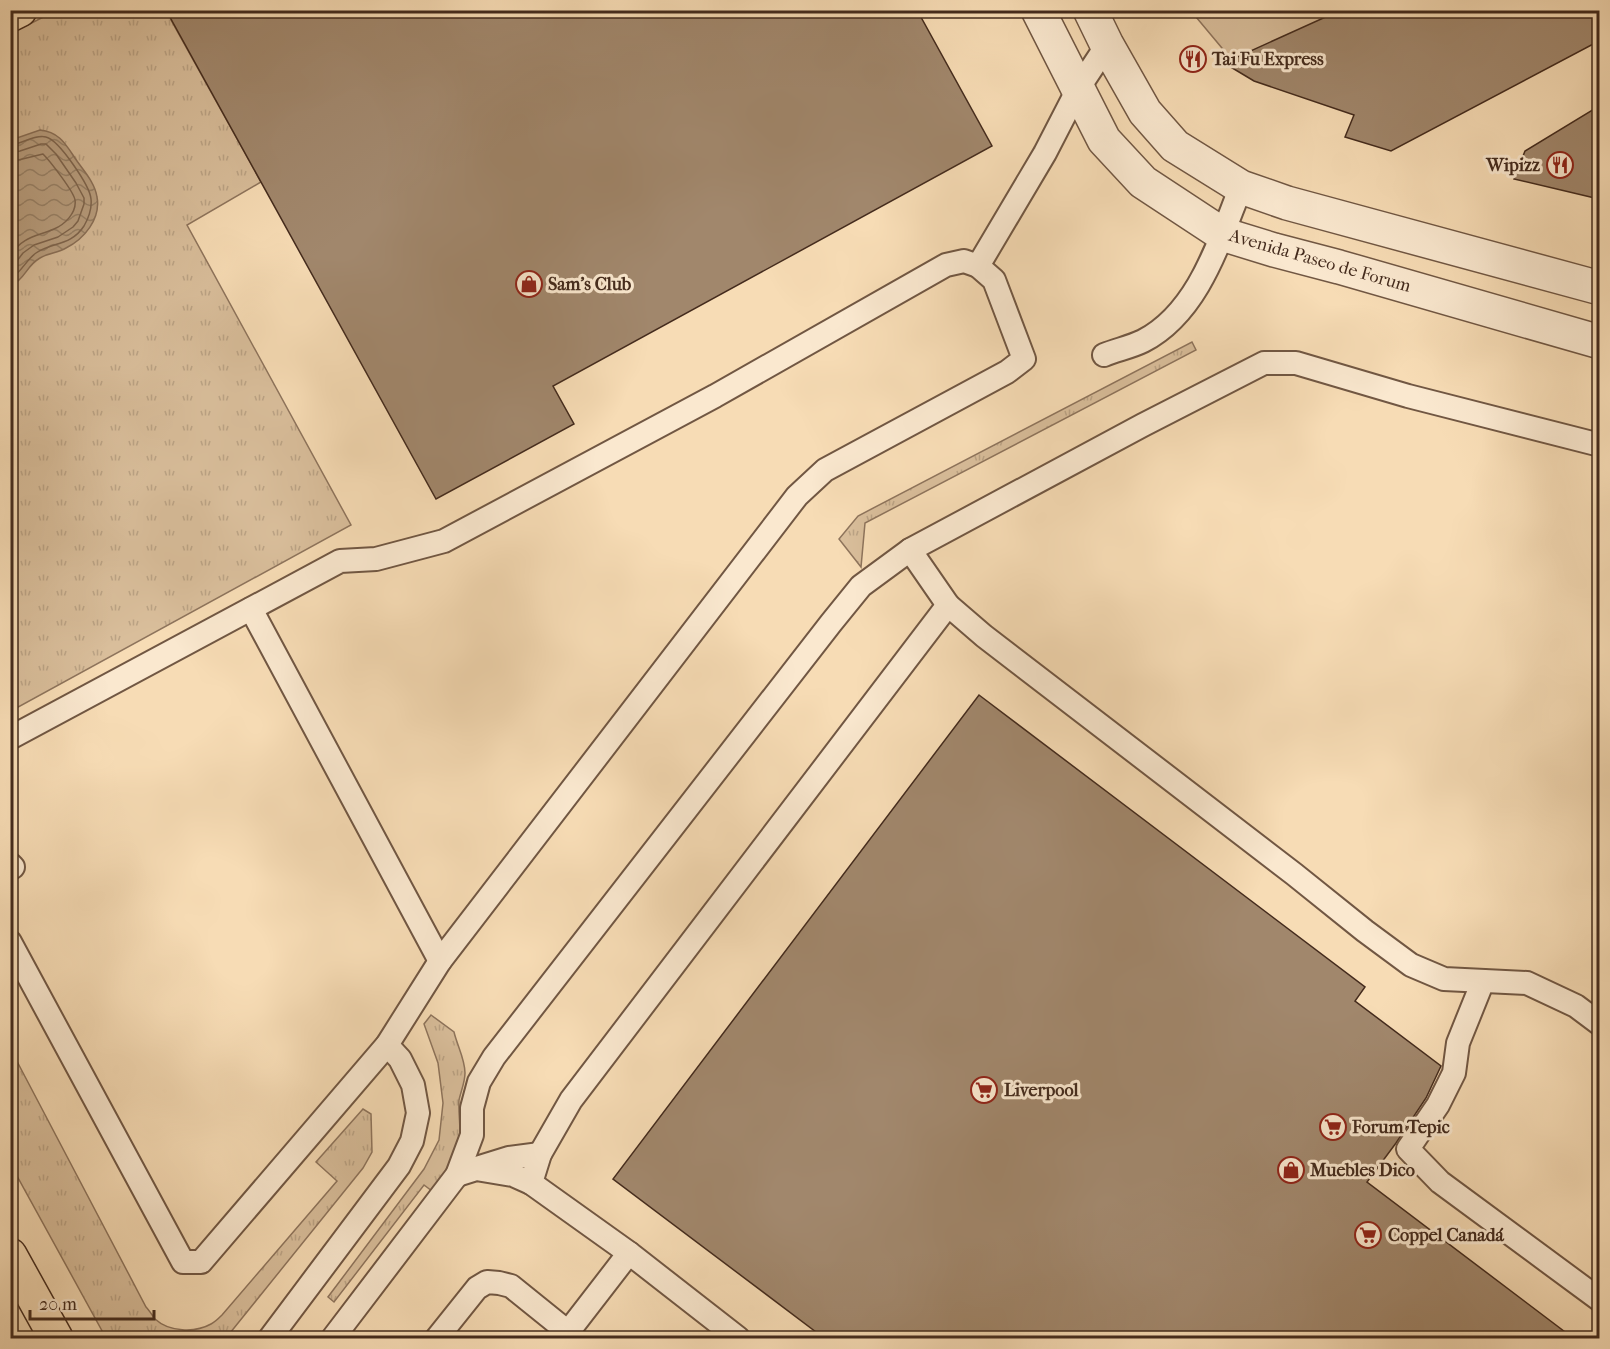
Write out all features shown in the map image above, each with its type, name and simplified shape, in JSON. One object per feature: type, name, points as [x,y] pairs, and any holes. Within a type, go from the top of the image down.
[{"type":"main road","points":[[10,15],[20,10]]},
{"type":"main road","points":[[10,1255],[56,1338]]},
{"type":"street","name":"Avenida Paseo de Forum","points":[[1038,10],[1104,140],[1143,182],[1222,234],[1599,342]]},
{"type":"street","points":[[1090,10],[1145,112],[1175,146],[1241,187],[1287,203],[1599,288]]},
{"type":"lane","points":[[978,266],[1044,153],[1078,89],[1107,45]]},
{"type":"lane","points":[[1104,356],[1143,342],[1176,317],[1202,280],[1241,187]]},
{"type":"lane","points":[[10,738],[340,561],[376,559],[444,541],[715,396],[946,265],[964,261],[978,266],[994,280],[1024,359],[1007,372],[825,470],[797,496],[440,961],[387,1045],[201,1262],[183,1262],[10,942]]},
{"type":"lane","points":[[333,1338],[467,1172],[472,1135],[472,1108],[479,1082],[494,1057],[861,586],[910,550],[1264,363],[1296,363],[1408,396],[1599,445]]},
{"type":"lane","points":[[910,550],[948,605],[984,636],[1411,965],[1444,979],[1527,983],[1576,1006],[1599,1024]]},
{"type":"lane","points":[[531,1183],[540,1154],[571,1100],[948,605]]},
{"type":"lane","points":[[251,609],[440,961]]},
{"type":"lane","points":[[10,864],[13,867],[10,869]]},
{"type":"lane","points":[[1483,981],[1458,1043],[1454,1073],[1438,1105],[1408,1149],[1440,1182],[1599,1300]]},
{"type":"lane","points":[[270,1338],[399,1166],[412,1141],[418,1113],[413,1085],[400,1059],[387,1045]]},
{"type":"lane","points":[[467,1172],[509,1158],[540,1154]]},
{"type":"lane","points":[[467,1172],[513,1175],[531,1183],[629,1253],[738,1338]]},
{"type":"lane","points":[[437,1338],[477,1288],[487,1282],[512,1286],[568,1332],[629,1253]]},
{"type":"green space","points":[[55,11],[188,11],[171,20],[261,182],[187,225],[351,525],[11,711],[10,34]]},
{"type":"green space","points":[[1191,11],[1341,11],[1232,60]]},
{"type":"green space","points":[[1192,342],[1196,350],[865,523],[861,567],[839,539],[858,516]]},
{"type":"green space","points":[[431,1015],[454,1032],[465,1068],[459,1100],[459,1148],[455,1160],[432,1191],[424,1185],[334,1302],[328,1297],[424,1169],[439,1140],[443,1103],[438,1063],[424,1024]]},
{"type":"green space","points":[[10,1048],[146,1307],[155,1319],[167,1327],[182,1330],[197,1329],[211,1324],[222,1315],[337,1181],[316,1162],[363,1109],[371,1114],[372,1152],[363,1168],[226,1338],[106,1338],[11,1165]]},
{"type":"water","points":[[40,130],[53,133],[62,140],[94,187],[98,205],[94,220],[85,234],[63,250],[35,261],[11,286],[11,140]]},
{"type":"building","name":"Sam's Club","points":[[166,10],[917,10],[992,146],[553,386],[574,424],[436,499]]},
{"type":"building","points":[[1341,10],[1599,10],[1599,41],[1391,151],[1345,137],[1354,115],[1254,81],[1224,63]]},
{"type":"building","name":"Wipizz","points":[[1599,106],[1599,199],[1514,179],[1525,151]]},
{"type":"building","name":"Liverpool","points":[[979,695],[1365,987],[1355,1001],[1441,1066],[1426,1098],[1367,1182],[1573,1338],[824,1338],[613,1179]]},
{"type":"place","name":"Tai Fu Express","points":[[1193,59]]},
{"type":"place","name":"Wipizz","points":[[1560,165]]},
{"type":"place","name":"Sam's Club","points":[[529,284]]},
{"type":"place","name":"Liverpool","points":[[984,1090]]},
{"type":"place","name":"Forum Tepic","points":[[1333,1127]]},
{"type":"place","name":"Muebles Dico","points":[[1291,1170]]},
{"type":"place","name":"Coppel Canadá","points":[[1368,1235]]}]
